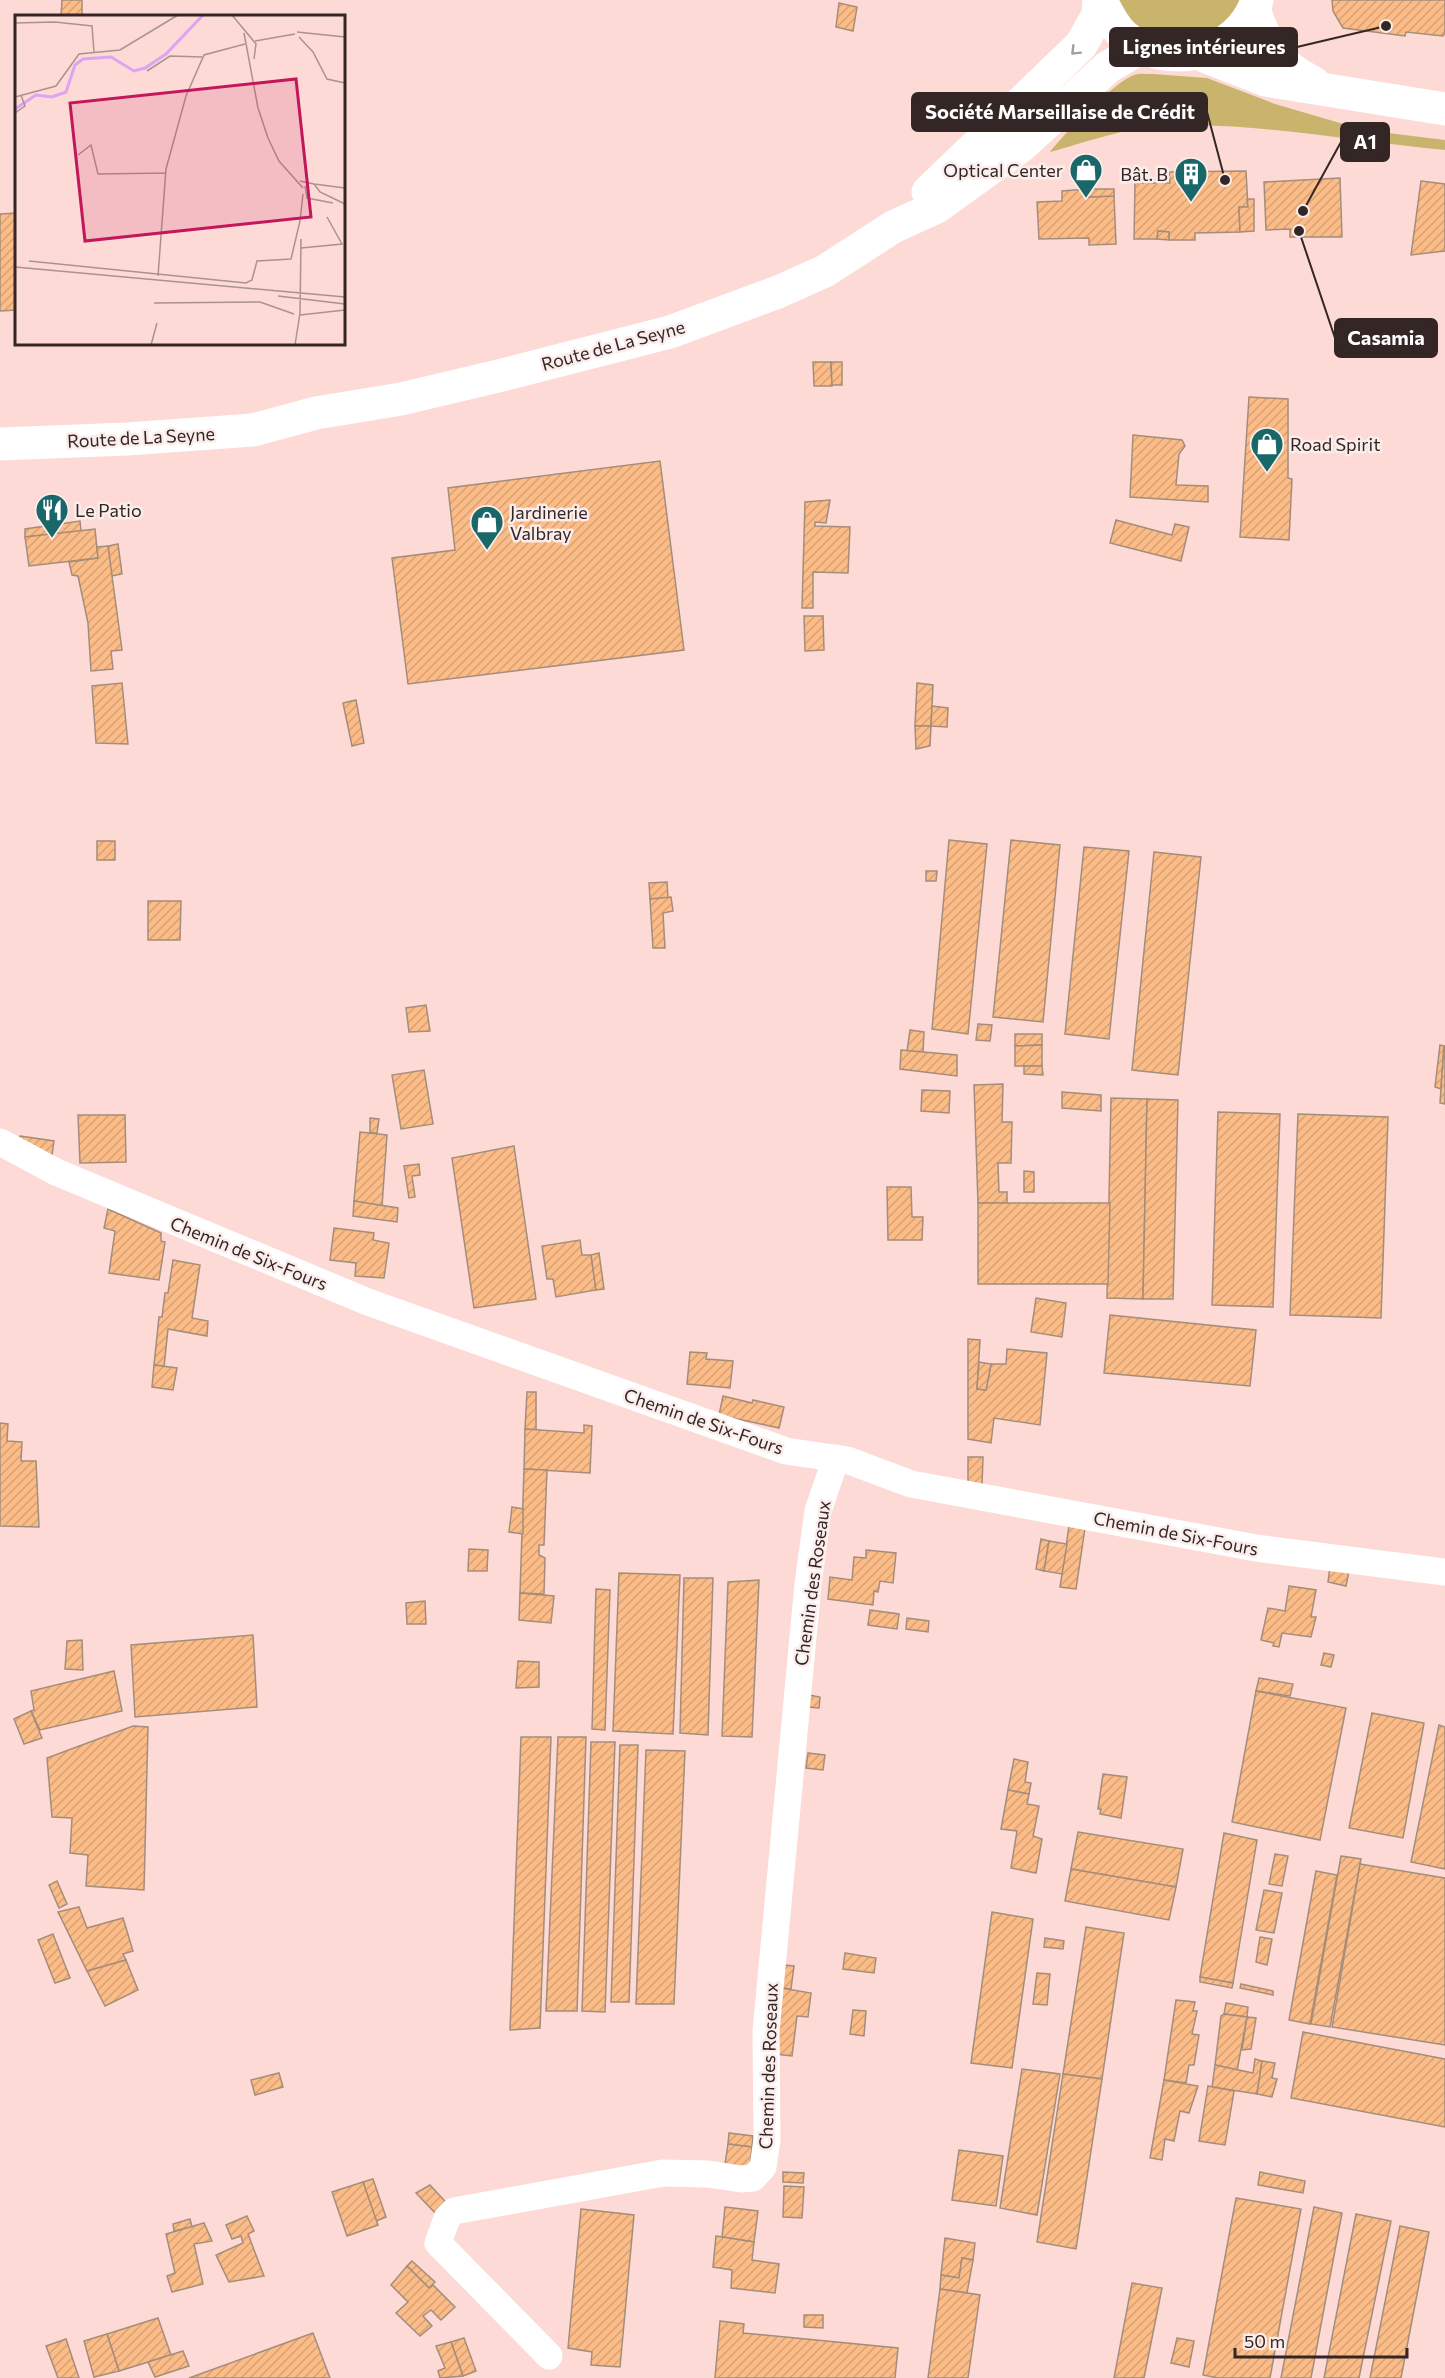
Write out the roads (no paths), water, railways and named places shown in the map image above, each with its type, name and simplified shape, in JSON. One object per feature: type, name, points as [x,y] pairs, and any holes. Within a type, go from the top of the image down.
[{"type":"main road","points":[[1100,0],[1108,17],[1123,34],[1142,47],[1170,55],[1199,54],[1264,80],[1445,109]]},
{"type":"main road","name":"Route de La Seyne","points":[[893,227],[1081,45],[1098,15],[1100,0]]},
{"type":"main road","points":[[1199,54],[1231,37],[1255,4]]},
{"type":"main road","points":[[1255,4],[1262,32],[1273,53],[1293,73],[1329,91]]},
{"type":"main road","name":"Route de La Seyne","points":[[0,444],[127,440],[253,430],[316,413],[401,399],[670,332],[778,292],[825,271],[893,227],[937,207],[1020,147],[1108,67],[1142,47]]},
{"type":"main road","name":"Route de La Seyne","points":[[0,422],[316,413]]},
{"type":"street","name":"Chemin de Six-Fours","points":[[0,1142],[56,1172],[368,1302],[786,1451],[836,1458],[911,1484],[1256,1548],[1445,1572]]},
{"type":"street","name":"Chemin des Roseaux","points":[[549,2356],[438,2243],[447,2218],[454,2211],[663,2174],[708,2174],[741,2179],[753,2178],[763,2167],[767,2140],[766,2031],[788,1821],[797,1690],[818,1511],[836,1458]]},
{"type":"place","name":"Lignes intérieures","points":[[1386,26]]},
{"type":"place","name":"Société Marseillaise de Crédit","points":[[1225,180]]},
{"type":"place","name":"Optical Center","points":[[1086,199]]},
{"type":"place","name":"Bât. B","points":[[1191,203]]},
{"type":"place","name":"A1","points":[[1303,211]]},
{"type":"place","name":"Casamia","points":[[1299,231]]},
{"type":"place","name":"Road Spirit","points":[[1267,473]]},
{"type":"place","name":"Le Patio","points":[[52,539]]},
{"type":"place","name":"Jardinerie Valbray","points":[[487,551]]}]
